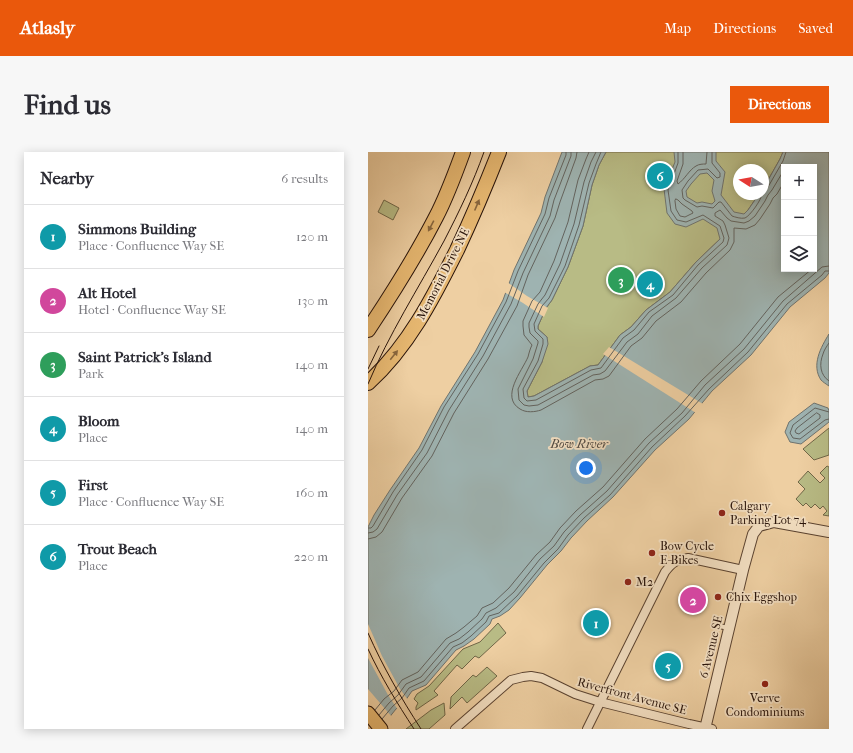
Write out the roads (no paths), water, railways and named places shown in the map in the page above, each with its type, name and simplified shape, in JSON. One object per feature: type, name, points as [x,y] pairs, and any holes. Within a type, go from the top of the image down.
[{"type":"highway","points":[[368,330],[419,250],[437,216],[463,152]]},
{"type":"highway","name":"Memorial Drive NE","points":[[368,384],[380,372],[404,342],[425,312],[474,214],[499,152]]},
{"type":"highway","points":[[368,323],[385,305]]},
{"type":"main road","points":[[368,714],[381,729]]},
{"type":"street","name":"6 Avenue SE","points":[[707,728],[729,628],[753,534],[759,526],[774,522],[829,532]]},
{"type":"street","points":[[587,729],[665,572],[671,564],[688,558],[743,570]]},
{"type":"street","name":"Riverfront Avenue SE","points":[[455,729],[511,680],[531,676],[542,678],[575,694],[600,702],[707,728]]},
{"type":"lane","points":[[714,625],[729,628]]},
{"type":"water","name":"Bow River","points":[[562,152],[606,152],[599,165],[592,185],[583,226],[568,267],[538,326],[538,329],[547,337],[548,344],[542,362],[527,391],[528,397],[534,396],[590,366],[598,365],[620,335],[631,327],[646,310],[670,292],[696,262],[720,239],[717,228],[703,219],[686,227],[675,224],[667,213],[664,189],[675,162],[674,152],[716,152],[716,161],[725,172],[721,195],[734,212],[744,214],[755,200],[769,200],[769,178],[783,152],[829,152],[829,273],[790,307],[751,355],[712,391],[689,419],[655,450],[613,497],[587,521],[509,610],[492,619],[490,624],[474,639],[456,650],[426,685],[412,691],[384,724],[368,729],[368,527],[390,490],[419,448],[441,406],[475,352],[503,300],[514,270],[541,213],[545,197]],"holes":[[[707,173],[714,180],[712,191],[715,201],[712,204],[702,202],[697,203],[687,197],[686,191],[700,174]]]},
{"type":"water","points":[[829,334],[829,386],[821,380],[818,374],[817,362],[820,350]]},
{"type":"water","points":[[814,403],[828,408],[829,422],[801,444],[790,442],[785,432],[789,422]]},
{"type":"tram line","points":[[368,384],[394,329],[444,241],[484,152]]},
{"type":"tram line","points":[[368,369],[379,346]]},
{"type":"tram line","points":[[368,633],[406,706],[421,729]]},
{"type":"tram line","points":[[368,649],[378,670],[414,729]]},
{"type":"place","name":"Trout Beach","points":[[660,176]]},
{"type":"place","name":"Saint Patrick's Island","points":[[621,280]]},
{"type":"place","name":"Bloom","points":[[650,284]]},
{"type":"place","name":"Calgary Parking Lot 74","points":[[722,513]]},
{"type":"place","name":"Bow Cycle E-Bikes","points":[[652,553]]},
{"type":"place","name":"M2","points":[[628,582]]},
{"type":"place","name":"Chix Eggshop","points":[[718,597]]},
{"type":"place","name":"Alt Hotel","points":[[693,600]]},
{"type":"place","name":"Simmons Building","points":[[596,623]]},
{"type":"place","name":"First","points":[[668,666]]},
{"type":"place","name":"Verve Condominiums","points":[[765,684]]}]
